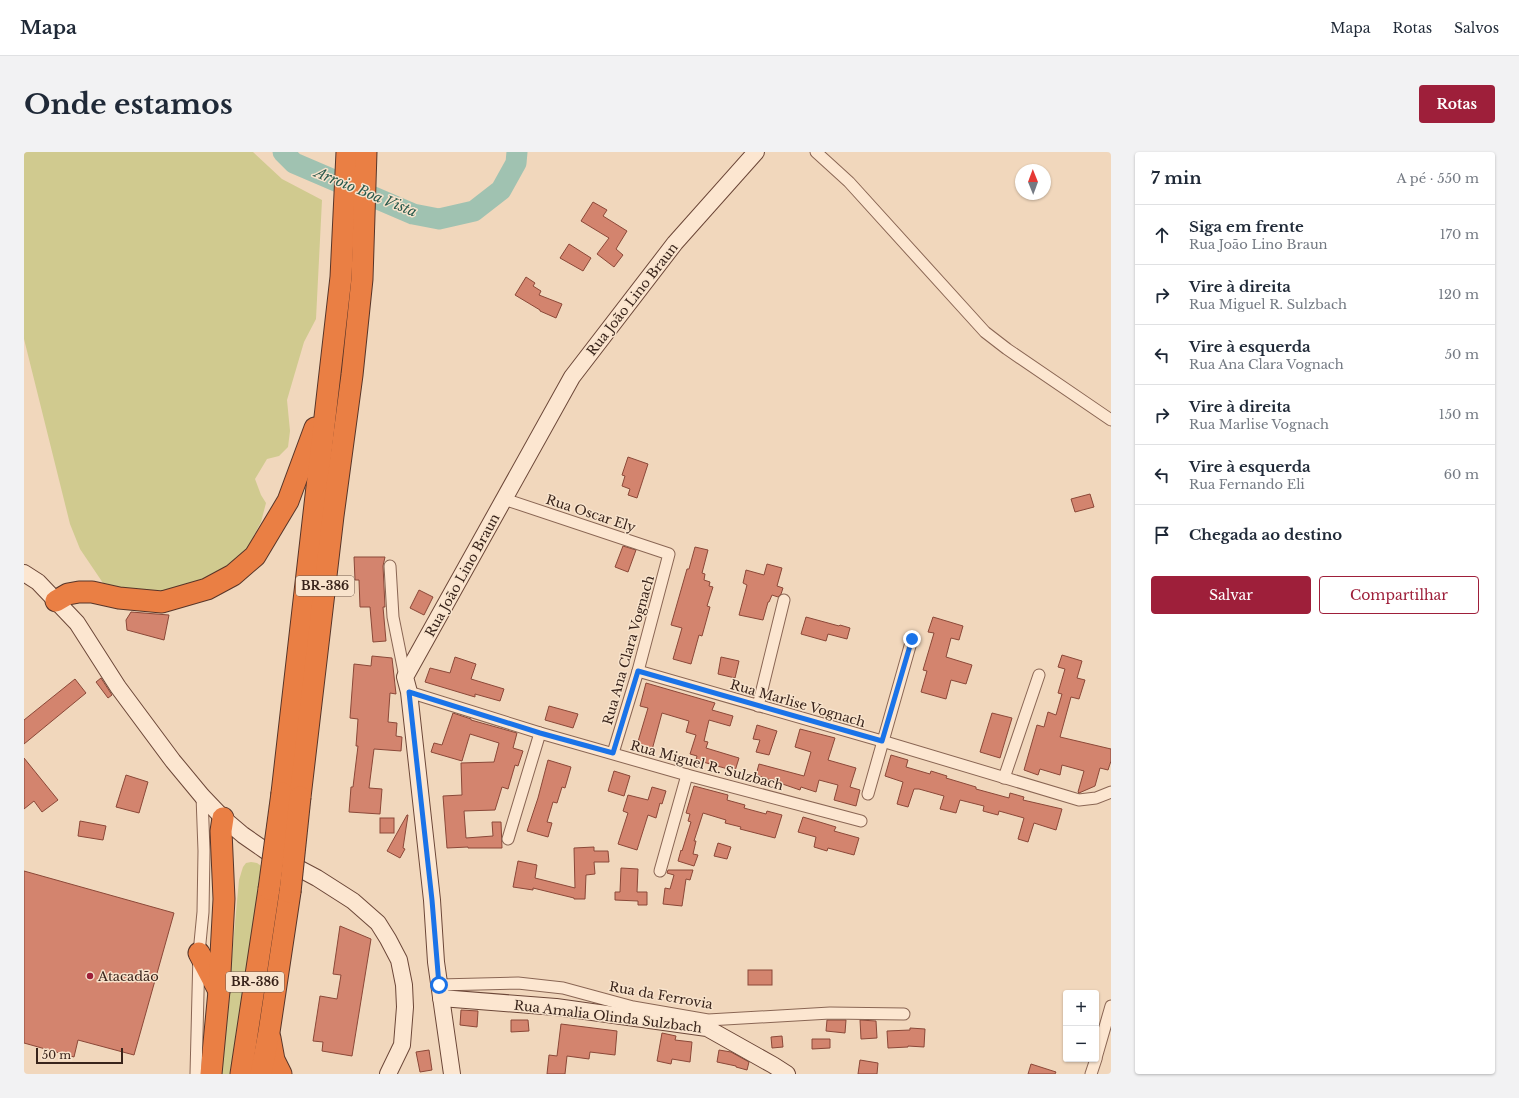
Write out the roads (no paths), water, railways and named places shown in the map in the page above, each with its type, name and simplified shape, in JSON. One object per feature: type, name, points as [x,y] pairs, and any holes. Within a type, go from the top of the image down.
[{"type":"highway","name":"BR-386","points":[[261,1074],[269,1032],[290,892],[291,795],[327,393],[341,277],[347,152]]},
{"type":"highway","name":"BR-386","points":[[241,1074],[269,889],[291,795],[333,516],[352,375],[362,279],[366,152]]},
{"type":"highway","points":[[50,595],[92,592],[119,598],[162,602],[207,589],[233,575],[255,556],[288,501],[327,393]]},
{"type":"highway","points":[[211,1074],[219,991],[224,899],[221,831],[223,818]]},
{"type":"highway","points":[[199,953],[219,991]]},
{"type":"highway","points":[[269,1032],[274,1060],[281,1074]]},
{"type":"street","name":"Rua João Lino Braun","points":[[407,685],[504,499],[572,377],[675,243],[756,152]]},
{"type":"street","points":[[816,152],[849,182],[985,332],[1007,349],[1111,420]]},
{"type":"street","name":"Rua Oscar Ely","points":[[504,499],[669,554]]},
{"type":"street","name":"Rua Ana Clara Vognach","points":[[613,753],[638,671],[669,554]]},
{"type":"street","points":[[390,566],[393,617],[407,685],[432,900],[440,992],[452,1074]]},
{"type":"street","points":[[24,573],[50,595],[77,623],[118,687],[173,761],[202,796],[223,818],[243,835],[266,851],[317,878],[352,901],[378,923],[399,960],[404,985],[405,1007],[402,1045],[388,1074]]},
{"type":"street","points":[[758,706],[784,600]]},
{"type":"street","points":[[868,794],[912,639]]},
{"type":"street","name":"Rua Marlise Vognach","points":[[638,671],[882,741],[1079,800],[1096,798],[1111,792]]},
{"type":"street","points":[[1004,778],[1039,675]]},
{"type":"street","name":"Rua Miguel R. Sulzbach","points":[[407,685],[540,733],[688,775],[861,821]]},
{"type":"street","points":[[508,839],[540,733]]},
{"type":"street","points":[[660,871],[688,775]]},
{"type":"street","points":[[196,1074],[199,953],[203,912],[204,851],[202,796]]},
{"type":"street","name":"Rua Amalia Olinda Sulzbach","points":[[440,992],[708,1024],[786,1074]]},
{"type":"street","points":[[1099,1048],[1111,1006]]},
{"type":"street","name":"Rua da Ferrovia","points":[[708,1024],[830,1013],[904,1014]]},
{"type":"street","points":[[1091,1074],[1095,1062]]},
{"type":"waterway","name":"Arroio Boa Vista","points":[[283,152],[294,163],[413,214],[439,219],[474,211],[501,190],[516,163],[517,152]]},
{"type":"place","name":"Atacadão","points":[[90,976]]}]
